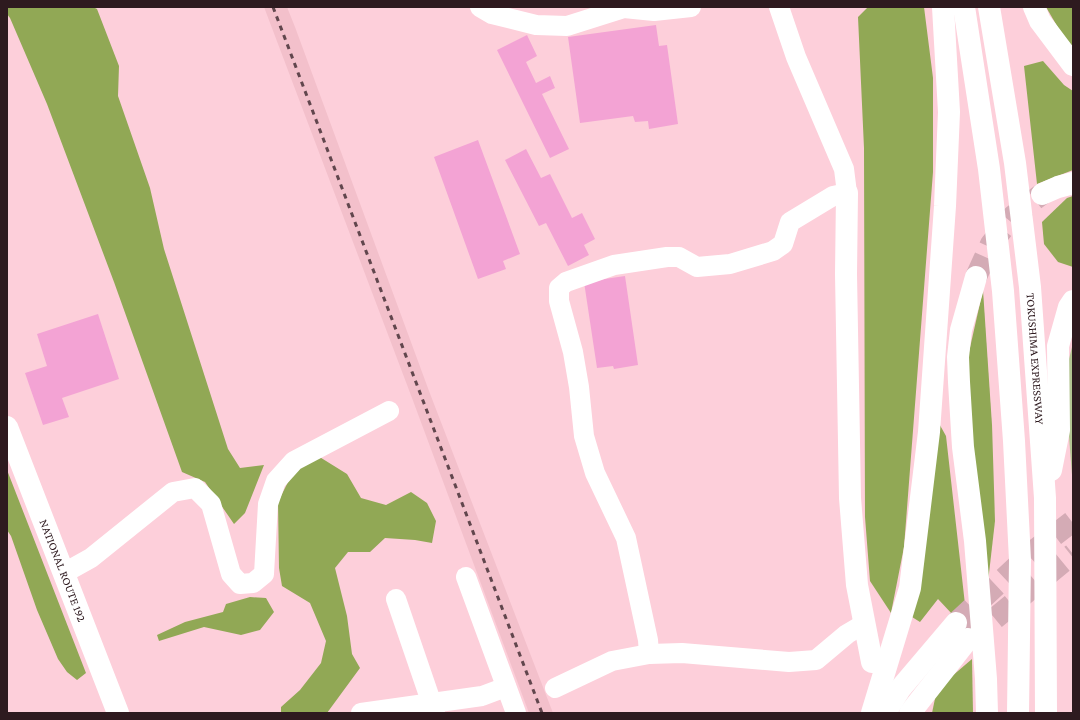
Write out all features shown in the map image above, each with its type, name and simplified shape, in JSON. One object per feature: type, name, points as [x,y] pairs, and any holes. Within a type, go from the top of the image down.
[{"type":"main road","points":[[872,713],[910,588],[929,432],[945,206],[949,112],[943,7]]},
{"type":"main road","points":[[964,7],[989,169],[1003,291],[1013,426],[1020,560],[1018,713]]},
{"type":"main road","name":"TOKUSHIMA EXPRESSWAY","points":[[989,7],[1016,162],[1030,287],[1045,498],[1046,713]]},
{"type":"main road","points":[[1034,7],[1040,21],[1073,65]]},
{"type":"main road","points":[[1042,194],[1073,184]]},
{"type":"main road","points":[[847,193],[846,274],[850,498],[857,585],[872,662]]},
{"type":"main road","points":[[976,277],[961,330],[958,357],[958,382],[963,447],[975,541],[986,679],[987,713]]},
{"type":"main road","points":[[1045,498],[1059,430],[1058,346],[1073,301]]},
{"type":"main road","name":"NATIONAL ROUTE 192","points":[[7,427],[118,713]]},
{"type":"main road","points":[[885,713],[900,689],[962,631],[910,713]]},
{"type":"street","points":[[480,7],[492,14],[536,25],[567,26],[624,8],[654,11],[691,7]]},
{"type":"street","points":[[649,654],[648,640],[626,538],[595,473],[584,436],[574,352],[559,302],[558,288],[566,282],[614,264],[667,257],[679,257],[697,267],[730,264],[773,251],[783,244],[790,222],[833,196],[847,193],[844,168],[796,57],[779,7]]},
{"type":"street","points":[[64,573],[91,558],[173,492],[195,488],[211,504],[231,574],[240,584],[253,583],[264,574],[268,504],[276,481],[294,461],[389,411]]},
{"type":"street","points":[[466,577],[516,713]]},
{"type":"street","points":[[396,599],[433,708]]},
{"type":"street","points":[[555,688],[612,661],[649,654],[682,653],[789,662],[816,660],[848,634],[864,624]]},
{"type":"street","points":[[361,713],[433,708],[482,696],[506,687]]},
{"type":"shaded area","points":[[264,7],[287,7],[429,391],[553,713],[529,713]]},
{"type":"green space","points":[[7,7],[93,7],[97,9],[119,66],[118,96],[150,188],[164,249],[228,449],[240,468],[264,465],[245,513],[234,524],[205,482],[182,472],[114,282],[47,104],[7,14]]},
{"type":"green space","points":[[868,7],[924,7],[933,78],[933,172],[904,547],[891,613],[870,581],[865,517],[864,148],[858,17]]},
{"type":"green space","points":[[1046,7],[1073,7],[1073,49],[1064,38]]},
{"type":"green space","points":[[1043,61],[1064,85],[1073,91],[1073,170],[1037,184],[1024,66]]},
{"type":"green space","points":[[1073,196],[1073,267],[1058,262],[1044,244],[1042,222],[1067,198]]},
{"type":"green space","points":[[983,290],[992,425],[995,521],[988,582],[966,396],[969,352]]},
{"type":"green space","points":[[1073,343],[1073,488],[1068,424],[1067,367]]},
{"type":"green space","points":[[936,418],[946,436],[968,631],[938,599],[920,622],[912,617]]},
{"type":"green space","points":[[318,456],[347,474],[361,498],[386,505],[411,492],[427,503],[436,521],[432,543],[385,538],[370,552],[348,552],[335,568],[347,616],[352,654],[360,668],[327,713],[281,713],[281,707],[300,690],[321,663],[326,641],[310,603],[282,586],[279,568],[278,502],[290,478],[310,459]]},
{"type":"green space","points":[[7,470],[86,673],[77,680],[67,672],[58,659],[37,610],[11,536],[7,530]]},
{"type":"green space","points":[[250,597],[266,598],[274,612],[260,630],[241,635],[204,627],[159,641],[157,635],[185,622],[223,612],[226,604]]},
{"type":"green space","points":[[972,659],[973,713],[932,713],[937,689]]},
{"type":"building","points":[[656,25],[659,46],[667,45],[678,124],[649,129],[648,121],[635,122],[633,116],[580,123],[568,37]]},
{"type":"building","points":[[527,35],[537,56],[526,62],[536,83],[550,76],[555,88],[542,94],[569,149],[550,158],[497,50]]},
{"type":"building","points":[[478,140],[520,254],[503,261],[506,269],[478,279],[434,157]]},
{"type":"building","points":[[526,149],[541,178],[550,174],[572,218],[582,213],[595,239],[584,245],[589,255],[568,266],[546,223],[539,226],[505,160]]},
{"type":"building","points":[[625,276],[638,365],[614,369],[613,366],[597,368],[584,282]]},
{"type":"building","points":[[98,314],[119,379],[62,398],[69,417],[43,425],[25,373],[47,366],[37,334]]},
{"type":"tunnel","points":[[976,277],[991,244],[1013,216],[1042,194]]},
{"type":"tunnel","points":[[956,623],[1031,553],[1073,521]]},
{"type":"tunnel","points":[[969,639],[1073,554]]},
{"type":"railway","points":[[273,7],[542,713]]}]
